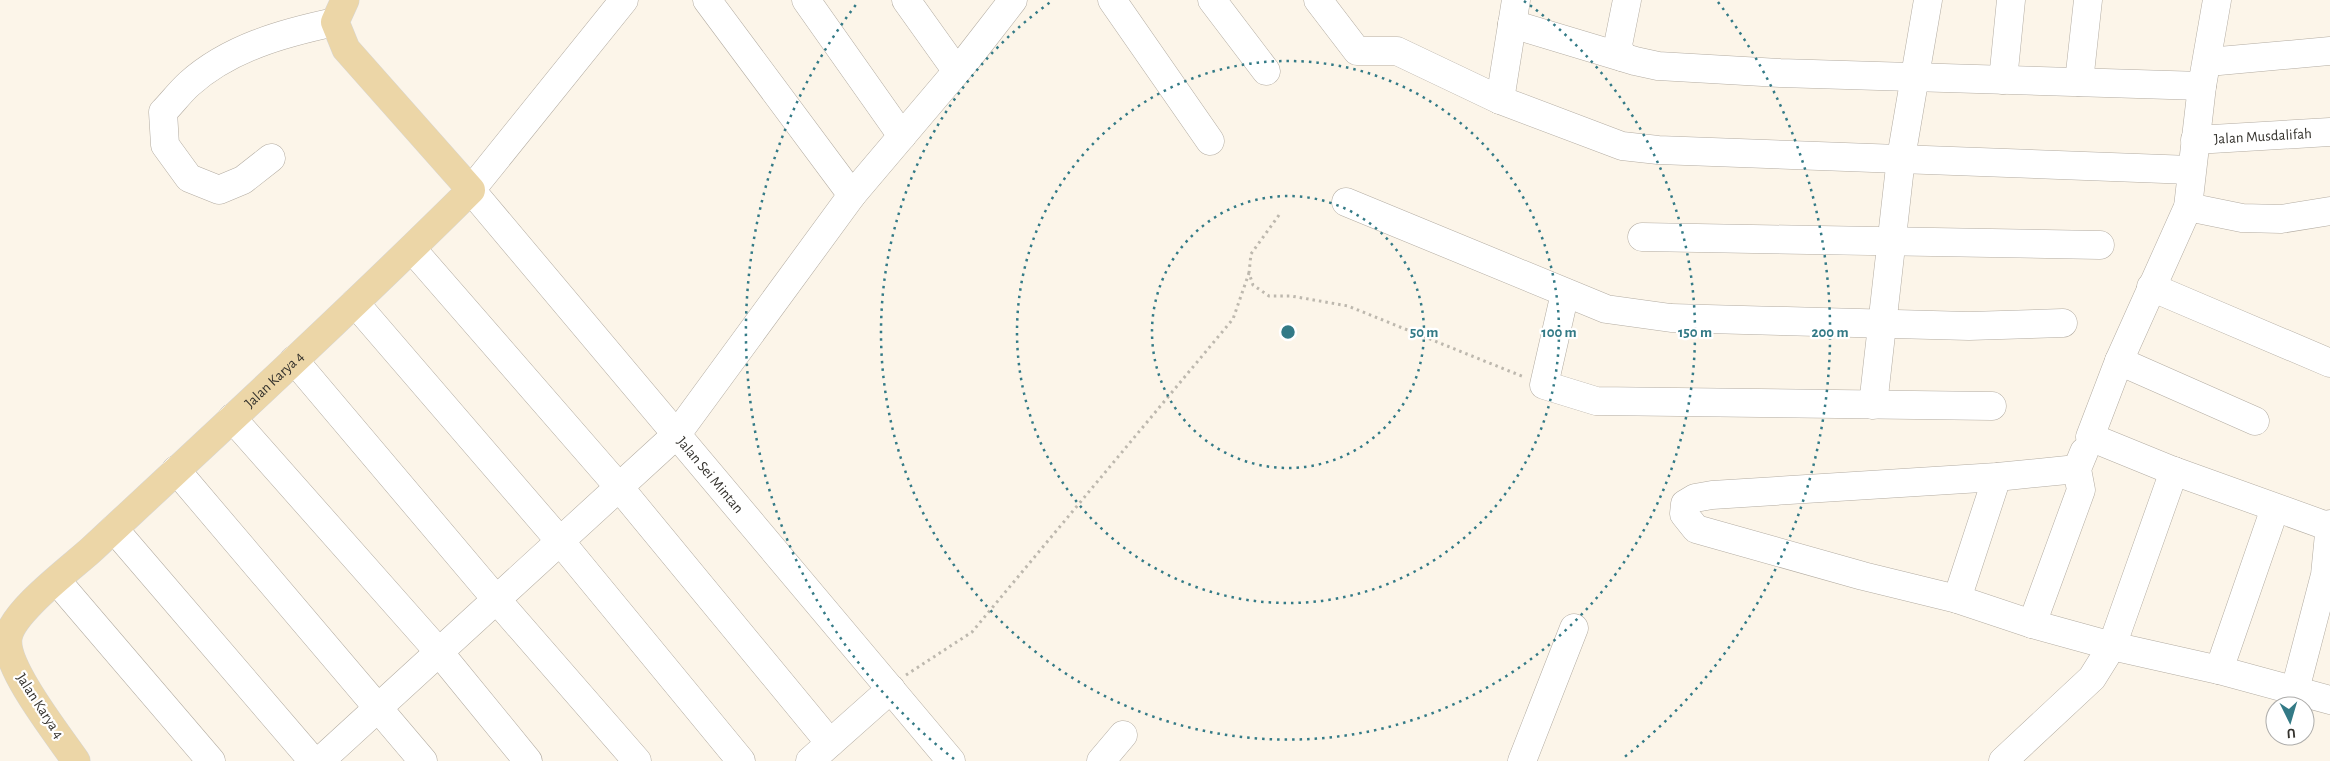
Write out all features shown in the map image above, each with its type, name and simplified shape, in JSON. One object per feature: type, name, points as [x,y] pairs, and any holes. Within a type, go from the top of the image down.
[{"type":"main road","points":[[340,11],[346,49],[471,190]]},
{"type":"main road","name":"Jalan Karya 4","points":[[76,761],[13,664],[8,641],[10,628],[29,604],[114,529],[412,249],[471,190]]},
{"type":"street","points":[[471,190],[624,0]]},
{"type":"street","points":[[707,0],[852,195]]},
{"type":"street","points":[[806,0],[902,136]]},
{"type":"street","points":[[906,0],[956,70]]},
{"type":"street","points":[[1112,0],[1210,141]]},
{"type":"street","points":[[1212,0],[1266,70]]},
{"type":"street","points":[[1318,0],[1357,51],[1397,51],[1500,100],[1622,146],[1658,150],[2191,170]]},
{"type":"street","points":[[1622,56],[1618,45],[1627,0]]},
{"type":"street","points":[[1873,406],[1884,324],[1901,158],[1928,0]]},
{"type":"street","points":[[2003,80],[2011,0]]},
{"type":"street","points":[[2078,82],[2088,0]]},
{"type":"street","points":[[2032,624],[2081,490],[2077,469],[2119,361],[2188,207],[2195,140],[2217,0]]},
{"type":"street","points":[[320,761],[677,434],[852,195],[956,70],[1009,2]]},
{"type":"street","points":[[271,158],[243,180],[219,190],[189,178],[166,146],[163,112],[190,83],[232,54],[295,31],[340,11]]},
{"type":"street","points":[[1500,100],[1514,12],[1622,56],[1658,66],[2078,82],[2205,74],[2330,52]]},
{"type":"street","name":"Jalan Musdalifah","points":[[2195,140],[2330,132]]},
{"type":"street","name":"Jalan Sei Mintan","points":[[471,190],[951,761]]},
{"type":"street","points":[[1346,202],[1606,309],[1671,318],[1969,326],[2063,323]]},
{"type":"street","points":[[2188,207],[2242,218],[2281,219],[2330,211]]},
{"type":"street","points":[[1642,237],[2100,245]]},
{"type":"street","points":[[412,249],[619,487],[830,743]]},
{"type":"street","points":[[2151,287],[2330,364]]},
{"type":"street","points":[[1565,293],[1544,385],[1596,401],[1873,406],[1992,406]]},
{"type":"street","points":[[354,302],[560,541],[741,761]]},
{"type":"street","points":[[294,360],[496,599],[637,761]]},
{"type":"street","points":[[2119,361],[2255,421]]},
{"type":"street","points":[[232,418],[439,652],[528,761]]},
{"type":"street","points":[[2090,437],[2174,471],[2275,508],[2330,525],[2325,575],[2295,690]]},
{"type":"street","points":[[2077,469],[1997,477],[1712,494],[1695,498],[1684,504],[1684,514],[1696,529],[1862,576],[1957,599],[2032,624],[2112,646],[2219,670],[2330,700]]},
{"type":"street","points":[[176,470],[423,761]]},
{"type":"street","points":[[2003,761],[2092,678],[2112,646],[2174,471]]},
{"type":"street","points":[[1957,599],[1997,477]]},
{"type":"street","points":[[2219,670],[2275,508]]},
{"type":"street","points":[[114,529],[313,761]]},
{"type":"street","points":[[57,581],[210,761]]},
{"type":"street","points":[[1522,761],[1574,628]]},
{"type":"street","points":[[810,761],[842,735],[891,689]]},
{"type":"street","points":[[1101,761],[1123,735]]},
{"type":"path","points":[[891,689],[909,672],[972,632],[1233,319],[1249,273],[1251,254],[1279,215]]},
{"type":"path","points":[[1249,273],[1253,285],[1269,296],[1291,296],[1348,306],[1544,385]]}]
